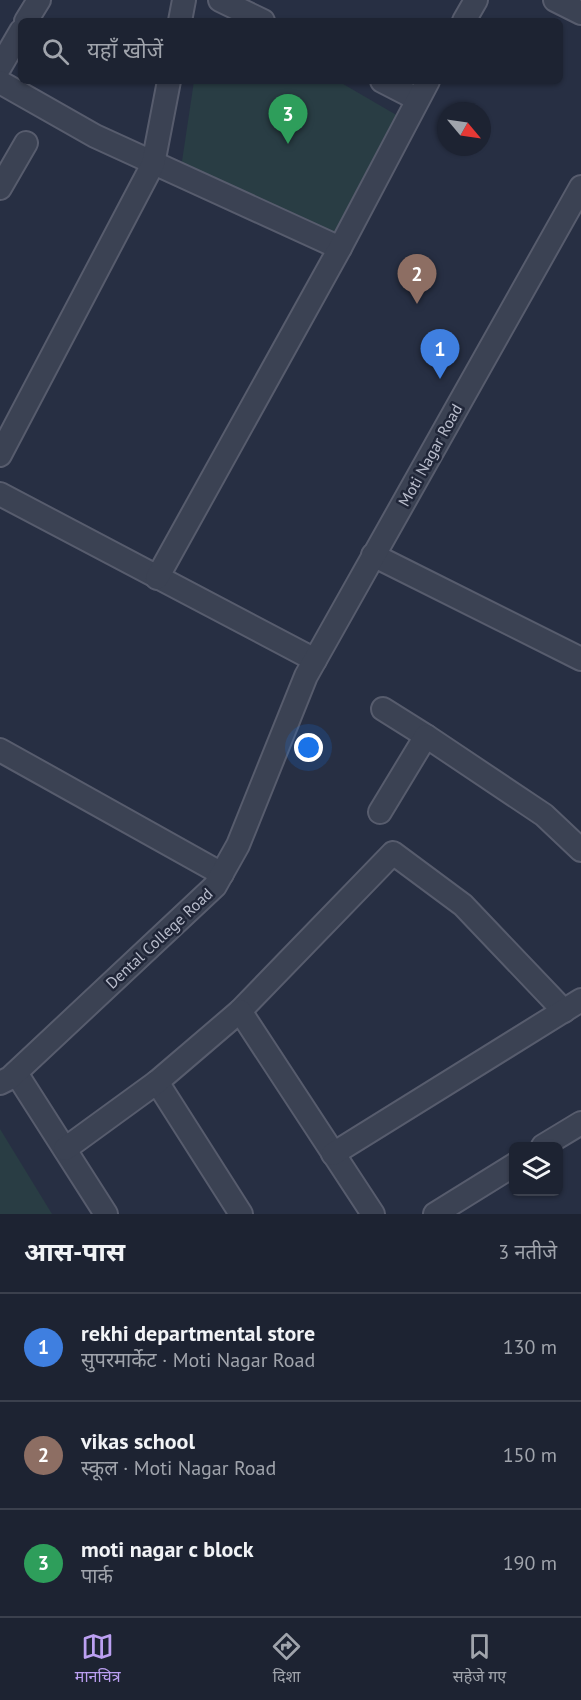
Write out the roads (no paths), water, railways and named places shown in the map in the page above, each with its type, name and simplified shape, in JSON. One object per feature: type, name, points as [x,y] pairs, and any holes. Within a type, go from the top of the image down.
[{"type":"street","points":[[29,18],[39,0]]},
{"type":"street","points":[[181,18],[184,0]]},
{"type":"street","points":[[220,0],[257,18]]},
{"type":"street","points":[[466,18],[476,0]]},
{"type":"street","points":[[555,0],[581,14]]},
{"type":"street","points":[[0,67],[18,36]]},
{"type":"street","points":[[0,82],[95,136],[340,248]]},
{"type":"street","points":[[0,455],[153,164],[168,84]]},
{"type":"street","points":[[157,578],[340,248],[423,90],[396,84]]},
{"type":"street","points":[[0,188],[26,143]]},
{"type":"street","name":"Moti Nagar Road","points":[[315,660],[581,187]]},
{"type":"street","points":[[0,494],[315,660]]},
{"type":"street","points":[[373,555],[581,659]]},
{"type":"street","name":"Dental College Road","points":[[8,1078],[215,886],[238,845],[306,676],[315,660]]},
{"type":"street","points":[[383,709],[544,815],[581,850]]},
{"type":"street","points":[[380,812],[426,736]]},
{"type":"street","points":[[0,750],[222,874]]},
{"type":"street","points":[[65,1149],[157,1082],[240,1011],[393,854],[463,905],[572,1005],[333,1154]]},
{"type":"street","points":[[240,1011],[373,1214]]},
{"type":"street","points":[[8,1078],[65,1149],[106,1214]]},
{"type":"street","points":[[157,1082],[241,1214]]},
{"type":"street","points":[[550,1142],[581,1123]]},
{"type":"street","points":[[435,1214],[509,1168]]},
{"type":"place","name":"moti nagar c block","points":[[288,144]]},
{"type":"place","name":"vikas school","points":[[417,304]]},
{"type":"place","name":"rekhi departmental store","points":[[440,379]]}]
